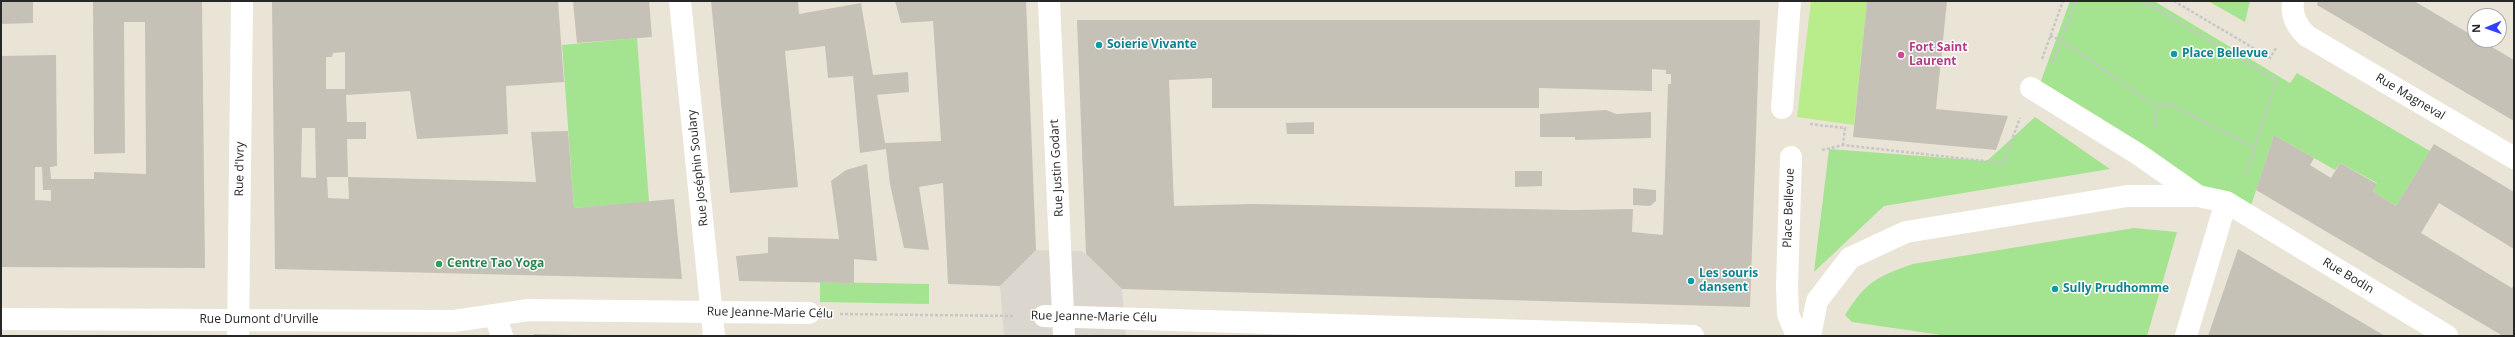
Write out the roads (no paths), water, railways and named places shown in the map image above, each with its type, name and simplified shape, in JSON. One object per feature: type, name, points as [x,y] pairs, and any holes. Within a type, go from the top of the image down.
[{"type":"street","name":"Rue d'Ivry","points":[[238,328],[242,1]]},
{"type":"street","name":"Rue Joséphin Soulary","points":[[680,1],[714,336]]},
{"type":"street","name":"Rue Justin Godart","points":[[1049,1],[1057,323]]},
{"type":"street","points":[[1782,108],[1790,1]]},
{"type":"street","name":"Rue Magneval","points":[[2293,1],[2294,17],[2299,28],[2307,36],[2514,158]]},
{"type":"street","points":[[2031,88],[2138,154],[2198,196]]},
{"type":"street","name":"Place Bellevue","points":[[1791,157],[1787,293],[1788,314],[1796,336]]},
{"type":"street","points":[[1810,336],[1817,301],[1850,258],[1906,232],[2127,196],[2198,196],[2226,202],[2186,336]]},
{"type":"street","name":"Rue Bodin","points":[[2226,202],[2447,336]]},
{"type":"street","name":"Rue Jeanne-Marie Célu","points":[[495,315],[528,310],[809,313]]},
{"type":"street","name":"Rue Dumont d'Urville","points":[[1,319],[238,328],[454,321],[495,315]]},
{"type":"street","points":[[495,315],[502,336]]},
{"type":"street","name":"Rue Jeanne-Marie Célu","points":[[1057,323],[1693,336]]},
{"type":"place","name":"Soierie Vivante","points":[[1099,45]]},
{"type":"place","name":"Place Bellevue","points":[[2174,54]]},
{"type":"place","name":"Fort Saint Laurent","points":[[1901,55]]},
{"type":"place","name":"Centre Tao Yoga","points":[[439,264]]},
{"type":"place","name":"Les souris dansent","points":[[1691,281]]},
{"type":"place","name":"Sully Prudhomme","points":[[2055,289]]}]
